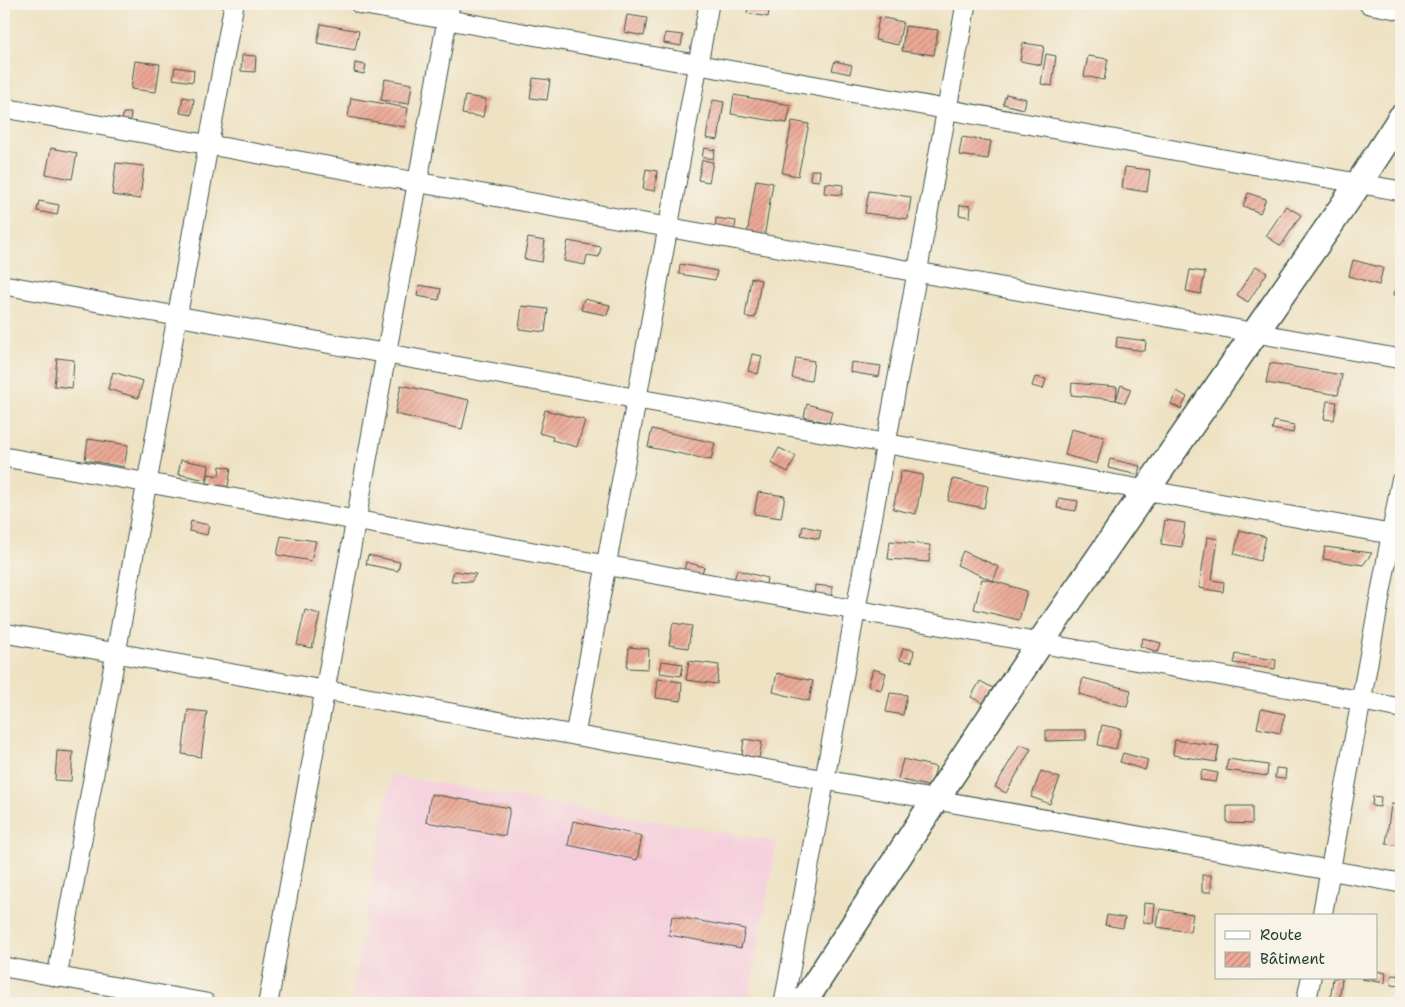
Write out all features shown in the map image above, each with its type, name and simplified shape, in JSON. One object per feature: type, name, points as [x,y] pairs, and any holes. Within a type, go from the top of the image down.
[{"type":"street","points":[[57,977],[234,4]]},
{"type":"street","points":[[360,4],[448,12],[698,64],[1401,191]]},
{"type":"street","points":[[575,735],[709,4]]},
{"type":"street","points":[[784,1003],[966,4]]},
{"type":"street","points":[[1369,4],[1401,10]]},
{"type":"street","points":[[268,1003],[448,12]]},
{"type":"street","points":[[4,108],[1401,359]]},
{"type":"street","points":[[803,1003],[1040,643],[1256,333],[1359,183],[1401,118]]},
{"type":"street","points":[[4,285],[1396,535]]},
{"type":"street","points":[[4,457],[1401,708]]},
{"type":"street","points":[[1322,914],[1361,701],[1396,535],[1401,481]]},
{"type":"street","points":[[4,633],[1401,883]]},
{"type":"street","points":[[4,967],[206,1003]]},
{"type":"street","points":[[1306,1003],[1311,980]]},
{"type":"shaded area","points":[[391,775],[777,842],[748,1003],[371,1003],[351,1000]]},
{"type":"building","points":[[749,4],[770,4],[768,17],[747,13]]},
{"type":"building","points":[[627,15],[647,18],[644,36],[624,32]]},
{"type":"building","points":[[879,17],[903,22],[898,45],[875,40]]},
{"type":"building","points":[[321,24],[359,31],[355,50],[317,43]]},
{"type":"building","points":[[905,26],[938,30],[934,55],[902,51]]},
{"type":"building","points":[[665,33],[683,35],[681,46],[664,43]]},
{"type":"building","points":[[1023,43],[1044,46],[1041,65],[1020,61]]},
{"type":"building","points":[[1046,54],[1056,56],[1052,86],[1041,84]]},
{"type":"building","points":[[242,55],[256,56],[255,72],[241,71]]},
{"type":"building","points":[[1088,56],[1108,59],[1104,80],[1084,76]]},
{"type":"building","points":[[135,61],[160,64],[156,92],[131,89]]},
{"type":"building","points":[[835,61],[852,65],[850,74],[832,70]]},
{"type":"building","points":[[355,63],[366,65],[364,74],[354,72]]},
{"type":"building","points":[[175,67],[194,70],[193,82],[173,79]]},
{"type":"building","points":[[533,78],[550,80],[547,100],[530,98]]},
{"type":"building","points":[[385,79],[412,84],[409,104],[381,100]]},
{"type":"building","points":[[1006,94],[1026,99],[1024,109],[1003,104]]},
{"type":"building","points":[[734,95],[791,105],[787,123],[731,114]]},
{"type":"building","points":[[465,96],[486,99],[483,117],[462,114]]},
{"type":"building","points":[[183,97],[194,99],[192,115],[180,113]]},
{"type":"building","points":[[351,98],[408,108],[405,127],[348,117]]},
{"type":"building","points":[[713,100],[724,102],[718,140],[706,138]]},
{"type":"building","points":[[123,113],[131,113],[130,123],[122,123]]},
{"type":"building","points":[[792,121],[809,124],[798,176],[782,173]]},
{"type":"building","points":[[962,137],[991,141],[988,159],[959,155]]},
{"type":"building","points":[[51,148],[77,153],[72,179],[46,174]]},
{"type":"building","points":[[704,148],[715,150],[713,159],[702,157]]},
{"type":"building","points":[[702,160],[713,162],[709,182],[698,180]]},
{"type":"building","points":[[116,163],[144,166],[140,199],[112,195]]},
{"type":"building","points":[[1125,167],[1150,170],[1147,192],[1122,188]]},
{"type":"building","points":[[646,169],[657,171],[655,191],[643,189]]},
{"type":"building","points":[[811,170],[820,170],[819,181],[810,180]]},
{"type":"building","points":[[756,180],[773,183],[764,238],[747,235]]},
{"type":"building","points":[[825,183],[843,185],[842,195],[824,193]]},
{"type":"building","points":[[869,191],[911,197],[908,219],[865,213]]},
{"type":"building","points":[[1248,193],[1266,199],[1260,213],[1243,206]]},
{"type":"building","points":[[39,201],[59,205],[57,215],[37,211]]},
{"type":"building","points":[[960,205],[971,206],[970,217],[959,215]]},
{"type":"building","points":[[1286,206],[1301,215],[1281,246],[1266,236]]},
{"type":"building","points":[[716,218],[736,221],[734,234],[715,230]]},
{"type":"building","points":[[528,238],[545,241],[542,262],[524,259]]},
{"type":"building","points":[[568,241],[601,247],[599,257],[587,255],[585,265],[564,261]]},
{"type":"building","points":[[1353,260],[1383,268],[1379,285],[1349,276]]},
{"type":"building","points":[[680,264],[717,271],[715,280],[679,274]]},
{"type":"building","points":[[1256,266],[1267,273],[1248,302],[1237,295]]},
{"type":"building","points":[[1190,270],[1205,272],[1201,294],[1186,291]]},
{"type":"building","points":[[1398,276],[1401,277],[1401,298],[1393,295]]},
{"type":"building","points":[[751,278],[761,280],[755,318],[745,317]]},
{"type":"building","points":[[419,285],[441,289],[439,300],[417,296]]},
{"type":"building","points":[[584,299],[610,305],[607,315],[581,310]]},
{"type":"building","points":[[522,306],[548,309],[545,332],[519,329]]},
{"type":"building","points":[[1117,337],[1146,341],[1145,351],[1116,347]]},
{"type":"building","points":[[752,354],[762,356],[758,374],[748,371]]},
{"type":"building","points":[[57,358],[74,360],[72,388],[54,386]]},
{"type":"building","points":[[796,358],[814,361],[811,381],[792,378]]},
{"type":"building","points":[[851,362],[881,366],[879,377],[850,372]]},
{"type":"building","points":[[1270,363],[1342,375],[1338,395],[1266,383]]},
{"type":"building","points":[[113,372],[143,381],[138,398],[108,389]]},
{"type":"building","points":[[1035,377],[1046,379],[1043,389],[1032,386]]},
{"type":"building","points":[[1072,383],[1117,387],[1116,400],[1071,395]]},
{"type":"building","points":[[401,385],[469,400],[462,429],[395,414]]},
{"type":"building","points":[[1121,385],[1131,389],[1125,403],[1116,400]]},
{"type":"building","points":[[1177,391],[1187,397],[1181,409],[1171,404]]},
{"type":"building","points":[[1327,401],[1337,402],[1334,420],[1324,419]]},
{"type":"building","points":[[807,404],[832,411],[829,423],[804,417]]},
{"type":"building","points":[[545,410],[585,420],[577,447],[552,440],[553,437],[539,433]]},
{"type":"building","points":[[1274,421],[1294,425],[1293,433],[1272,429]]},
{"type":"building","points":[[652,429],[715,443],[711,460],[648,447]]},
{"type":"building","points":[[1071,429],[1104,437],[1097,464],[1065,455]]},
{"type":"building","points":[[88,439],[128,445],[124,467],[85,460]]},
{"type":"building","points":[[779,448],[796,456],[788,472],[771,463]]},
{"type":"building","points":[[1110,459],[1140,466],[1138,475],[1108,468]]},
{"type":"building","points":[[181,460],[209,465],[206,480],[178,474]]},
{"type":"building","points":[[220,466],[231,468],[228,487],[207,483],[208,474],[219,476]]},
{"type":"building","points":[[901,471],[923,475],[916,514],[893,509]]},
{"type":"building","points":[[953,479],[988,486],[984,508],[948,501]]},
{"type":"building","points":[[758,492],[785,496],[781,518],[754,514]]},
{"type":"building","points":[[1059,498],[1078,501],[1076,511],[1057,508]]},
{"type":"building","points":[[1165,520],[1185,523],[1182,547],[1161,544]]},
{"type":"building","points":[[191,521],[209,525],[207,535],[189,531]]},
{"type":"building","points":[[803,526],[821,530],[819,539],[801,535]]},
{"type":"building","points":[[1240,530],[1266,537],[1260,561],[1234,554]]},
{"type":"building","points":[[281,536],[316,541],[311,561],[277,555]]},
{"type":"building","points":[[1207,537],[1218,539],[1212,580],[1224,582],[1223,592],[1199,588]]},
{"type":"building","points":[[890,541],[930,545],[929,562],[888,559]]},
{"type":"building","points":[[1325,547],[1372,553],[1363,565],[1323,559]]},
{"type":"building","points":[[963,551],[999,567],[993,581],[957,565]]},
{"type":"building","points":[[368,555],[400,562],[398,571],[366,564]]},
{"type":"building","points":[[686,562],[704,567],[701,576],[684,571]]},
{"type":"building","points":[[737,570],[767,578],[765,588],[734,580]]},
{"type":"building","points":[[454,571],[476,574],[471,582],[451,581]]},
{"type":"building","points":[[982,579],[1027,591],[1019,620],[974,609]]},
{"type":"building","points":[[815,585],[833,587],[831,598],[814,596]]},
{"type":"building","points":[[305,610],[320,614],[312,648],[297,645]]},
{"type":"building","points":[[673,623],[692,626],[688,648],[669,645]]},
{"type":"building","points":[[1143,638],[1161,643],[1158,652],[1140,646]]},
{"type":"building","points":[[629,647],[649,649],[648,669],[627,668]]},
{"type":"building","points":[[903,648],[914,650],[912,662],[900,660]]},
{"type":"building","points":[[1236,654],[1276,660],[1275,669],[1234,663]]},
{"type":"building","points":[[662,661],[683,664],[681,676],[660,673]]},
{"type":"building","points":[[689,661],[719,665],[717,684],[686,680]]},
{"type":"building","points":[[873,669],[886,673],[881,690],[868,686]]},
{"type":"building","points":[[777,673],[813,681],[809,701],[773,692]]},
{"type":"building","points":[[1083,678],[1131,690],[1127,707],[1079,694]]},
{"type":"building","points":[[658,679],[682,682],[681,701],[656,698]]},
{"type":"building","points":[[980,681],[993,688],[985,704],[971,697]]},
{"type":"building","points":[[890,693],[907,695],[903,715],[886,712]]},
{"type":"building","points":[[1261,709],[1285,714],[1280,733],[1257,728]]},
{"type":"building","points":[[188,710],[207,712],[201,757],[182,754]]},
{"type":"building","points":[[1102,725],[1121,729],[1116,749],[1098,745]]},
{"type":"building","points":[[1046,730],[1086,730],[1086,740],[1046,741]]},
{"type":"building","points":[[744,739],[762,742],[759,758],[742,755]]},
{"type":"building","points":[[1175,740],[1219,746],[1216,762],[1173,755]]},
{"type":"building","points":[[1020,744],[1031,749],[1006,793],[995,787]]},
{"type":"building","points":[[57,751],[73,752],[71,781],[55,780]]},
{"type":"building","points":[[1123,753],[1148,760],[1145,770],[1120,762]]},
{"type":"building","points":[[903,759],[936,767],[931,787],[898,779]]},
{"type":"building","points":[[1228,759],[1268,765],[1267,776],[1226,770]]},
{"type":"building","points":[[1276,768],[1286,769],[1285,779],[1275,778]]},
{"type":"building","points":[[1202,770],[1218,773],[1216,782],[1200,780]]},
{"type":"building","points":[[1041,771],[1060,778],[1050,804],[1031,797]]},
{"type":"building","points":[[431,794],[510,808],[505,836],[426,822]]},
{"type":"building","points":[[1373,796],[1381,797],[1380,807],[1372,806]]},
{"type":"building","points":[[1391,804],[1401,805],[1401,846],[1386,844]]},
{"type":"building","points":[[1227,806],[1252,806],[1252,824],[1227,823]]},
{"type":"building","points":[[573,821],[642,836],[637,860],[568,845]]},
{"type":"building","points":[[1202,875],[1211,875],[1211,892],[1202,892]]},
{"type":"building","points":[[1144,903],[1155,904],[1153,923],[1143,922]]},
{"type":"building","points":[[1160,909],[1193,914],[1190,932],[1157,927]]},
{"type":"building","points":[[1107,915],[1125,918],[1123,928],[1105,925]]},
{"type":"building","points":[[672,916],[745,929],[741,948],[669,935]]},
{"type":"building","points":[[1378,971],[1386,973],[1385,983],[1367,980],[1378,980]]},
{"type":"building","points":[[1392,975],[1401,976],[1401,986],[1391,985]]},
{"type":"building","points":[[1333,980],[1342,980],[1339,1003],[1330,1002]]}]
